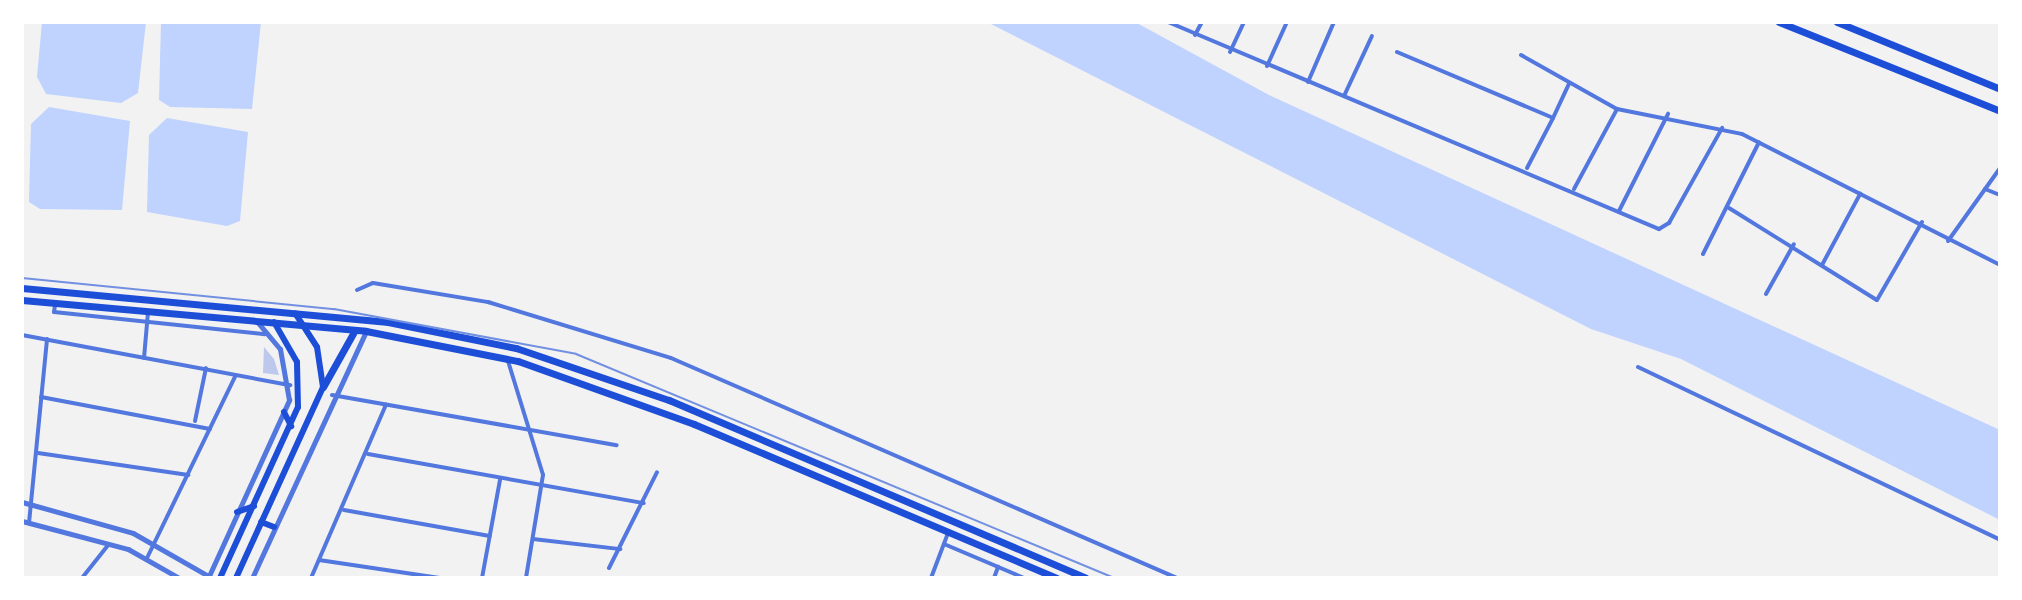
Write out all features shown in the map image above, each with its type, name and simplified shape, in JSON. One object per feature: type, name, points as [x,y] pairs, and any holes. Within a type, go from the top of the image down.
[{"type":"highway","points":[[1779,22],[2000,111]]},
{"type":"highway","points":[[1837,22],[2000,89]]},
{"type":"highway","points":[[22,288],[295,313],[459,336],[607,376],[1086,578]]},
{"type":"highway","points":[[22,300],[366,331],[507,359],[653,408],[1057,578]]},
{"type":"highway","points":[[186,314],[187,303]]},
{"type":"highway","points":[[323,387],[355,330]]},
{"type":"highway","points":[[1003,555],[1007,544]]},
{"type":"main road","points":[[236,578],[323,387],[320,355],[305,325],[295,313]]},
{"type":"main road","points":[[220,578],[291,426],[300,377],[274,322]]},
{"type":"main road","points":[[284,412],[291,426]]},
{"type":"main road","points":[[270,470],[283,474]]},
{"type":"main road","points":[[237,512],[254,506]]},
{"type":"main road","points":[[261,522],[274,527]]},
{"type":"street","points":[[1168,22],[1230,52],[1527,168],[1659,229],[1669,223],[1722,128]]},
{"type":"street","points":[[1195,35],[1202,22]]},
{"type":"street","points":[[1230,52],[1244,22]]},
{"type":"street","points":[[1267,66],[1287,22]]},
{"type":"street","points":[[1308,82],[1334,22]]},
{"type":"street","points":[[1344,96],[1372,36]]},
{"type":"street","points":[[1397,52],[1553,118]]},
{"type":"street","points":[[1521,55],[1617,109],[1668,114],[1722,128],[1759,142],[1922,222],[1948,241],[2000,265]]},
{"type":"street","points":[[1527,168],[1569,84]]},
{"type":"street","points":[[1574,189],[1617,109]]},
{"type":"street","points":[[1619,211],[1668,114]]},
{"type":"street","points":[[1703,254],[1729,208],[1759,142]]},
{"type":"street","points":[[1948,241],[2000,168]]},
{"type":"street","points":[[1985,189],[2000,195]]},
{"type":"street","points":[[1822,265],[1860,194]]},
{"type":"street","points":[[1729,208],[1794,244],[1877,300],[1922,222]]},
{"type":"street","points":[[1766,294],[1794,244]]},
{"type":"street","points":[[357,290],[373,283],[488,302],[671,358],[1177,578]]},
{"type":"street","points":[[55,303],[54,312],[268,334]]},
{"type":"street","points":[[144,358],[148,311]]},
{"type":"street","points":[[22,502],[155,543],[209,577],[284,412],[290,385],[268,334],[255,320]]},
{"type":"street","points":[[252,578],[332,395],[366,331]]},
{"type":"street","points":[[22,335],[290,385]]},
{"type":"street","points":[[29,523],[47,339]]},
{"type":"street","points":[[507,359],[531,430],[542,488],[526,578]]},
{"type":"street","points":[[195,421],[206,367]]},
{"type":"street","points":[[1638,367],[2000,540]]},
{"type":"street","points":[[147,558],[236,375]]},
{"type":"street","points":[[332,395],[617,445]]},
{"type":"street","points":[[41,397],[195,421],[210,429]]},
{"type":"street","points":[[311,578],[344,510],[386,405]]},
{"type":"street","points":[[38,453],[188,475]]},
{"type":"street","points":[[368,454],[542,488],[644,503]]},
{"type":"street","points":[[609,568],[657,472]]},
{"type":"street","points":[[482,578],[500,480]]},
{"type":"street","points":[[344,510],[490,536]]},
{"type":"street","points":[[22,521],[109,544],[147,558],[175,577]]},
{"type":"street","points":[[931,578],[948,533]]},
{"type":"street","points":[[533,539],[620,549]]},
{"type":"street","points":[[82,578],[109,544]]},
{"type":"street","points":[[944,544],[1024,578]]},
{"type":"street","points":[[319,560],[440,578]]},
{"type":"street","points":[[994,578],[998,567]]},
{"type":"water","points":[[42,22],[146,22],[138,93],[121,103],[46,94],[37,77]]},
{"type":"water","points":[[161,22],[261,22],[252,109],[170,107],[159,100]]},
{"type":"water","points":[[987,22],[1135,22],[1269,95],[2000,430],[2000,520],[1681,359],[1591,329]]},
{"type":"water","points":[[49,107],[130,121],[122,210],[40,209],[29,202],[31,124]]},
{"type":"water","points":[[167,118],[248,132],[240,221],[227,226],[147,212],[149,135]]},
{"type":"building","points":[[264,347],[274,359],[279,375],[263,373]]},
{"type":"railway","points":[[22,278],[334,309],[576,354],[1114,578]]}]
